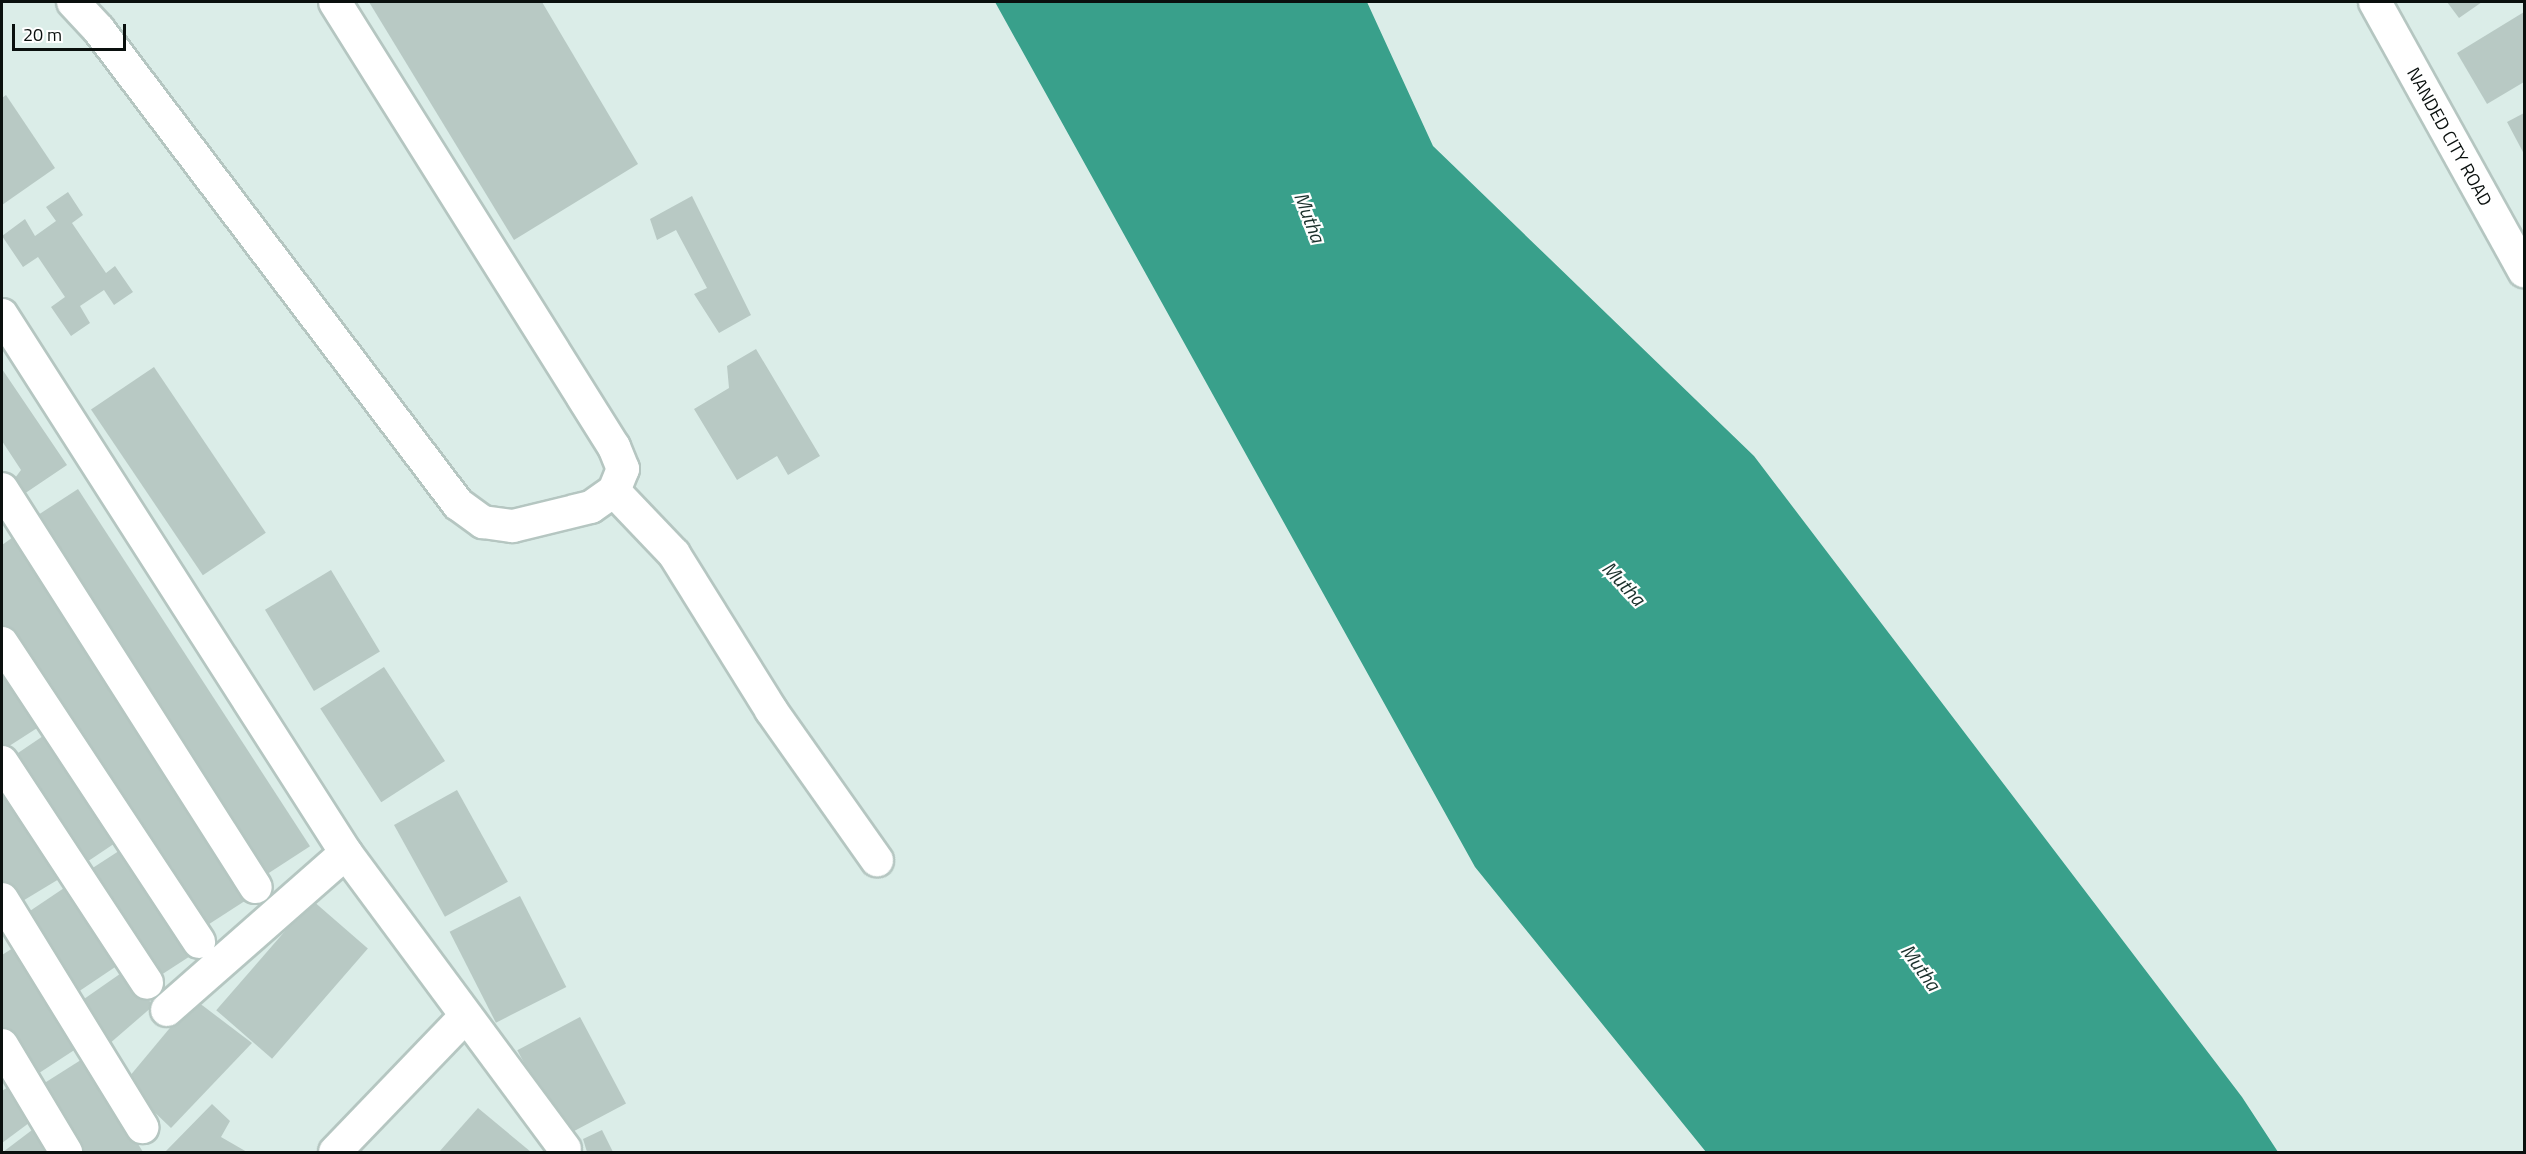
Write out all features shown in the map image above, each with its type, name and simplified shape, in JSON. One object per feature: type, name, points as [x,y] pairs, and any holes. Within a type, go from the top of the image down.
[{"type":"street","points":[[73,2],[99,30],[458,504],[483,522],[513,526],[591,507],[615,491],[624,469],[614,447],[335,2]]},
{"type":"street","name":"NANDED CITY ROAD","points":[[2375,2],[2523,265]]},
{"type":"street","points":[[2,315],[346,853],[464,1018],[565,1149]]},
{"type":"street","points":[[2,489],[255,887]]},
{"type":"street","points":[[615,491],[674,554],[771,710],[877,860]]},
{"type":"street","points":[[2,643],[199,942]]},
{"type":"street","points":[[2,762],[147,983]]},
{"type":"street","points":[[167,1010],[346,853]]},
{"type":"street","points":[[2,899],[142,1127]]},
{"type":"street","points":[[335,1152],[464,1018]]},
{"type":"street","points":[[2,1045],[66,1152]]},
{"type":"water","name":"Mutha","points":[[995,2],[1367,2],[1433,146],[1754,456],[2242,1097],[2278,1152],[1706,1152],[1475,867]]},
{"type":"building","points":[[369,2],[542,2],[638,164],[514,240]]},
{"type":"building","points":[[2447,2],[2482,2],[2459,18]]},
{"type":"building","points":[[2524,12],[2524,82],[2487,104],[2457,53]]},
{"type":"building","points":[[6,95],[55,168],[2,205],[2,98]]},
{"type":"building","points":[[2524,113],[2524,154],[2507,122]]},
{"type":"building","points":[[68,192],[83,215],[72,223],[106,273],[115,266],[133,292],[114,305],[104,290],[80,306],[90,323],[71,336],[51,307],[65,297],[38,257],[23,267],[2,236],[25,219],[35,236],[56,221],[46,207]]},
{"type":"building","points":[[692,196],[751,315],[719,333],[694,294],[707,288],[676,230],[657,240],[650,219]]},
{"type":"building","points":[[756,349],[820,456],[788,475],[777,456],[737,480],[694,409],[729,388],[727,366]]},
{"type":"building","points":[[154,367],[266,533],[203,575],[91,409]]},
{"type":"building","points":[[2,369],[67,465],[24,494],[15,478],[21,470],[2,441]]},
{"type":"building","points":[[78,489],[310,846],[264,876],[32,519]]},
{"type":"building","points":[[16,535],[251,897],[203,928],[2,625],[2,545]]},
{"type":"building","points":[[331,570],[380,651],[314,691],[265,610]]},
{"type":"building","points":[[2,659],[45,723],[3,750],[2,748]]},
{"type":"building","points":[[384,667],[445,761],[381,802],[320,708]]},
{"type":"building","points":[[49,732],[121,839],[81,866],[8,759]]},
{"type":"building","points":[[457,790],[508,882],[445,917],[394,825]]},
{"type":"building","points":[[9,793],[64,876],[16,905],[2,882],[2,798]]},
{"type":"building","points":[[125,847],[194,954],[151,981],[82,875]]},
{"type":"building","points":[[70,884],[123,962],[76,993],[24,915]]},
{"type":"building","points":[[520,896],[566,987],[496,1023],[450,932]]},
{"type":"building","points":[[312,900],[368,949],[272,1059],[216,1010]]},
{"type":"building","points":[[16,946],[82,1045],[30,1079],[2,1030],[2,955]]},
{"type":"building","points":[[127,969],[153,1006],[101,1051],[74,1006]]},
{"type":"building","points":[[194,999],[252,1043],[171,1128],[124,1083]]},
{"type":"building","points":[[580,1017],[626,1104],[563,1137],[517,1050]]},
{"type":"building","points":[[84,1058],[143,1152],[75,1152],[35,1089]]},
{"type":"building","points":[[8,1087],[33,1120],[2,1143],[2,1091]]},
{"type":"building","points":[[212,1104],[230,1121],[221,1137],[247,1152],[165,1152]]},
{"type":"building","points":[[478,1108],[531,1152],[439,1152]]},
{"type":"building","points":[[36,1127],[55,1152],[3,1152]]},
{"type":"building","points":[[602,1130],[613,1152],[587,1152],[583,1139]]}]
